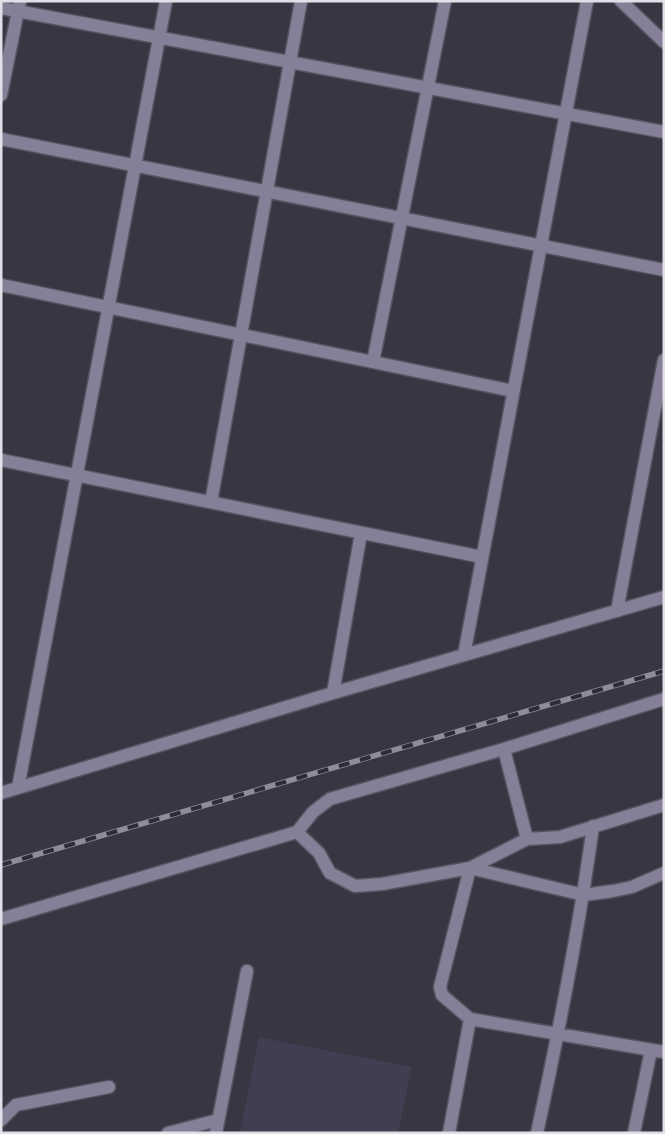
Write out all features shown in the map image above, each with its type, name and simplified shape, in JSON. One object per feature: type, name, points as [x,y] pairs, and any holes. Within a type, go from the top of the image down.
[{"type":"street","points":[[18,788],[166,1]]},
{"type":"street","points":[[211,502],[301,1]]},
{"type":"street","points":[[373,362],[445,1]]},
{"type":"street","points":[[464,655],[587,1]]},
{"type":"street","points":[[621,1],[664,42]]},
{"type":"street","points":[[1,95],[19,6]]},
{"type":"street","points":[[1,8],[19,6],[159,38],[664,132]]},
{"type":"street","points":[[1,139],[664,270]]},
{"type":"street","points":[[1,285],[514,391]]},
{"type":"street","points":[[617,611],[659,408],[664,360]]},
{"type":"street","points":[[1,460],[482,557]]},
{"type":"street","points":[[333,693],[361,533]]},
{"type":"street","points":[[1,793],[333,693],[664,597]]},
{"type":"street","points":[[1,919],[297,832],[313,812],[330,799],[504,749],[664,699]]},
{"type":"street","points":[[504,749],[527,839]]},
{"type":"street","points":[[297,832],[319,853],[330,873],[355,886],[382,884],[470,868],[527,839],[560,837],[664,805]]},
{"type":"street","points":[[537,1133],[584,895],[593,826]]},
{"type":"street","points":[[470,868],[584,895],[632,887],[664,873]]},
{"type":"street","points":[[470,868],[440,987],[442,996],[470,1019],[664,1052]]},
{"type":"street","points":[[168,1133],[217,1126],[247,971]]},
{"type":"street","points":[[449,1133],[470,1019]]},
{"type":"street","points":[[634,1133],[651,1050]]},
{"type":"street","points":[[1,1120],[16,1105],[109,1087]]},
{"type":"shaded area","points":[[259,1037],[412,1067],[398,1133],[240,1133]]},
{"type":"railway","points":[[1,865],[664,671]]}]
